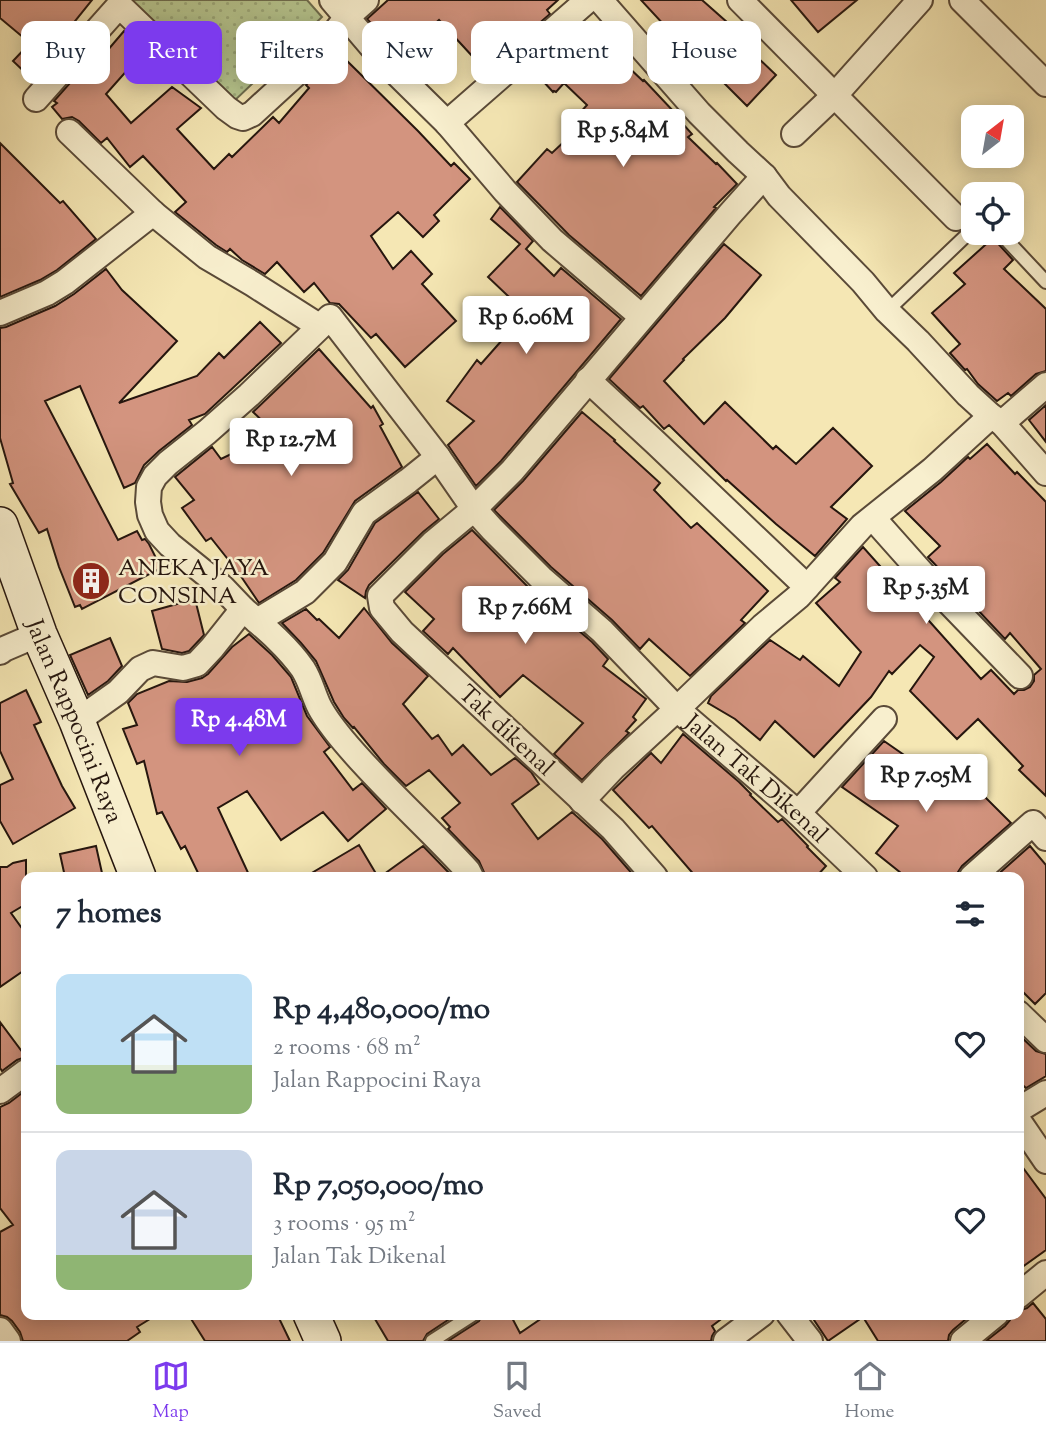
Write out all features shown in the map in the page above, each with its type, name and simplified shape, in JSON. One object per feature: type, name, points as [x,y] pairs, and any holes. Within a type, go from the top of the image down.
[{"type":"main road","name":"Jalan Rappocini Raya","points":[[0,525],[39,634],[77,720],[136,872]]},
{"type":"main road","points":[[314,1320],[323,1341]]},
{"type":"street","points":[[447,123],[588,0]]},
{"type":"street","points":[[600,0],[699,113],[764,176],[779,196],[863,282],[887,311],[968,395],[996,419],[1046,473]]},
{"type":"street","points":[[740,0],[961,220]]},
{"type":"street","points":[[794,134],[835,94],[920,0]]},
{"type":"street","points":[[962,0],[1046,84]]},
{"type":"street","points":[[36,99],[117,8],[128,13],[226,108],[243,118],[265,104],[345,14],[384,61],[447,123],[551,240],[642,317]]},
{"type":"street","points":[[69,132],[153,213],[206,257],[319,326],[249,395],[155,476],[149,487],[150,515],[157,531],[170,545],[222,587],[302,667],[312,683],[317,702],[327,720],[390,792],[436,836],[467,872]]},
{"type":"street","points":[[474,509],[530,450],[764,176]]},
{"type":"street","points":[[0,313],[47,293],[65,282],[153,213]]},
{"type":"street","name":"Jalan Tak Dikenal","points":[[319,326],[330,317],[438,457],[474,509],[541,578],[602,631],[677,709],[798,813],[860,872]]},
{"type":"street","points":[[589,380],[807,587]]},
{"type":"street","points":[[651,872],[613,829],[582,801],[613,768],[807,587],[862,526],[996,419],[1046,385]]},
{"type":"street","points":[[77,720],[118,692],[140,669],[153,663],[183,668],[197,664],[250,615],[305,592],[335,562],[364,513],[438,457]]},
{"type":"street","name":"Tak dikenal","points":[[474,509],[433,543],[380,596],[382,608],[402,632],[582,801]]},
{"type":"street","points":[[873,518],[938,592],[1020,676]]},
{"type":"street","points":[[0,652],[39,634]]},
{"type":"street","points":[[798,813],[884,719]]},
{"type":"street","points":[[979,872],[1040,830]]},
{"type":"street","points":[[1024,1019],[1046,1040]]},
{"type":"street","points":[[0,1091],[21,1076]]},
{"type":"street","points":[[1024,1106],[1046,1093]]},
{"type":"street","points":[[1024,1129],[1046,1161]]},
{"type":"street","points":[[1024,1291],[1046,1273]]},
{"type":"street","points":[[726,1341],[754,1320]]},
{"type":"street","points":[[794,1320],[810,1341]]},
{"type":"street","points":[[963,1341],[989,1320]]},
{"type":"street","points":[[0,1329],[8,1341]]},
{"type":"lane","points":[[887,311],[961,228]]},
{"type":"lane","points":[[1011,245],[1046,282]]},
{"type":"lane","points":[[432,1341],[465,1320]]},
{"type":"green space","points":[[117,0],[307,0],[322,17],[318,21],[236,21],[236,84],[252,84],[230,105],[207,84],[222,84],[222,21],[140,21]]},
{"type":"building","points":[[0,0],[92,0],[75,21],[21,21],[21,36],[0,18]]},
{"type":"building","points":[[388,0],[558,0],[547,10],[550,14],[542,21],[471,21],[471,55],[457,40],[457,21],[367,19]]},
{"type":"building","points":[[641,0],[702,0],[726,21],[660,21]]},
{"type":"building","points":[[791,0],[857,0],[818,32]]},
{"type":"building","points":[[124,31],[124,74],[106,94],[131,123],[172,87],[201,108],[177,129],[214,169],[229,154],[232,157],[273,117],[279,123],[309,88],[307,84],[348,84],[348,62],[362,76],[362,84],[370,84],[451,166],[454,163],[470,179],[434,215],[439,221],[423,237],[398,212],[371,236],[393,269],[411,251],[432,274],[422,284],[456,321],[405,367],[376,334],[371,338],[339,304],[330,303],[314,283],[304,292],[277,262],[265,274],[230,249],[227,252],[216,245],[175,212],[186,202],[143,156],[130,167],[107,138],[101,143],[79,121],[72,117],[62,119],[52,107],[69,84],[110,84],[110,47]]},
{"type":"building","points":[[21,53],[21,69],[13,61]]},
{"type":"building","points":[[761,61],[776,75],[747,106],[725,84],[761,84]]},
{"type":"building","points":[[633,72],[675,113],[692,134],[688,137],[737,184],[714,207],[716,208],[641,296],[569,235],[517,182],[547,149],[552,153],[586,121],[579,114],[587,105],[565,84],[633,84]]},
{"type":"building","points":[[546,84],[563,84],[556,92]]},
{"type":"building","points":[[0,143],[60,203],[63,201],[96,239],[57,270],[0,297]]},
{"type":"building","points":[[500,207],[533,241],[526,249],[554,276],[561,268],[621,319],[501,461],[476,486],[448,445],[474,421],[447,401],[477,360],[481,364],[526,313],[488,277],[520,244],[491,219]]},
{"type":"building","points":[[724,244],[761,275],[725,318],[664,381],[704,424],[725,402],[773,449],[776,446],[796,464],[833,428],[872,466],[831,507],[847,519],[815,556],[726,481],[669,425],[664,429],[643,406],[640,408],[609,379]]},
{"type":"building","points":[[985,245],[999,245],[1013,260],[1004,269],[1046,309],[1046,371],[1036,374],[1011,396],[1008,393],[997,401],[950,353],[960,344],[932,313],[965,284],[954,273]]},
{"type":"building","points":[[106,269],[122,290],[177,341],[119,403],[197,376],[219,353],[224,358],[260,322],[281,343],[205,414],[189,420],[192,425],[144,465],[135,483],[124,488],[80,386],[45,401],[118,540],[137,531],[142,540],[145,539],[149,544],[161,568],[82,609],[80,605],[75,607],[47,529],[39,533],[10,484],[13,483],[0,438],[0,328],[55,306]]},
{"type":"building","points":[[319,349],[371,408],[373,406],[383,424],[380,426],[402,467],[355,501],[323,553],[296,580],[259,603],[211,538],[206,541],[182,508],[194,500],[175,477],[212,447],[221,459],[275,433],[253,412]]},
{"type":"building","points":[[1046,405],[1046,442],[1029,420]]},
{"type":"building","points":[[582,412],[660,483],[654,490],[691,528],[697,523],[768,591],[741,620],[745,623],[690,676],[649,639],[640,649],[494,510],[523,481]]},
{"type":"building","points":[[987,444],[1046,502],[1046,796],[1019,770],[1023,766],[978,719],[957,739],[910,691],[934,657],[920,645],[892,674],[889,671],[871,697],[814,757],[775,721],[760,740],[735,719],[708,703],[711,696],[770,640],[800,660],[803,656],[839,686],[861,652],[816,603],[840,582],[835,578],[863,547],[981,679],[991,670],[1014,694],[1030,687],[1034,675],[1041,669],[1010,633],[1005,639],[928,557],[940,546],[905,511]]},
{"type":"building","points":[[418,492],[439,519],[369,585],[365,598],[338,580],[348,570],[375,523]]},
{"type":"building","points":[[472,530],[530,589],[592,642],[608,659],[603,666],[646,699],[633,717],[636,720],[626,731],[629,733],[582,780],[554,754],[583,723],[523,675],[500,697],[453,648],[448,654],[423,631],[434,619],[405,592]]},
{"type":"building","points":[[195,599],[204,635],[189,651],[182,653],[162,649],[152,611]]},
{"type":"building","points":[[364,608],[392,643],[428,676],[403,704],[432,739],[438,735],[452,755],[463,745],[491,775],[515,758],[531,772],[539,784],[512,804],[538,839],[572,812],[602,839],[631,872],[484,872],[479,861],[448,829],[450,827],[442,818],[460,803],[429,770],[406,786],[384,764],[344,718],[316,661],[282,623],[306,609],[339,638]]},
{"type":"building","points":[[249,634],[272,655],[291,677],[307,716],[330,747],[324,752],[353,790],[362,783],[386,809],[348,841],[323,812],[281,840],[247,791],[218,808],[248,872],[198,872],[185,846],[181,849],[162,812],[157,814],[144,761],[137,764],[123,729],[137,725],[128,703],[137,694],[169,681],[187,682],[202,678],[232,647]]},
{"type":"building","points":[[110,638],[122,666],[108,681],[88,695],[70,655]]},
{"type":"building","points":[[26,690],[41,722],[34,725],[75,808],[13,844],[0,821],[0,785],[13,779],[0,751],[0,703]]},
{"type":"building","points":[[683,734],[739,782],[778,822],[782,819],[826,866],[821,872],[692,872],[652,826],[649,828],[613,790],[651,753],[661,763]]},
{"type":"building","points":[[884,741],[930,773],[942,761],[974,791],[976,788],[1011,823],[958,872],[900,872],[876,853],[898,826],[842,787]]},
{"type":"building","points":[[359,845],[375,872],[313,872]]},
{"type":"building","points":[[96,846],[102,872],[64,872],[60,854]]},
{"type":"building","points":[[423,846],[448,872],[387,872]]},
{"type":"building","points":[[1030,846],[1046,865],[1046,993],[1035,1004],[1024,993],[1024,872],[1001,872]]},
{"type":"building","points":[[26,860],[26,872],[21,872],[21,907],[11,913],[21,927],[21,972],[0,987],[0,867]]},
{"type":"building","points":[[0,1022],[21,1050],[21,1059],[2,1071]]},
{"type":"building","points":[[1024,1040],[1036,1051],[1046,1054],[1046,1076],[1026,1088]]},
{"type":"building","points":[[21,1094],[21,1320],[148,1320],[137,1327],[140,1332],[127,1341],[23,1341],[12,1321],[0,1315],[0,1232],[13,1225],[0,1208],[0,1107]]},
{"type":"building","points":[[1024,1169],[1046,1199],[1046,1250],[1024,1266]]},
{"type":"building","points":[[1033,1303],[1046,1319],[1046,1341],[986,1341],[1010,1320],[1024,1320],[1024,1309]]},
{"type":"building","points":[[192,1320],[280,1320],[290,1341],[205,1341]]},
{"type":"building","points":[[376,1320],[448,1320],[427,1334],[423,1341],[388,1341]]},
{"type":"building","points":[[513,1320],[520,1333],[539,1320],[720,1320],[712,1326],[715,1331],[711,1341],[448,1341],[479,1321]]},
{"type":"building","points":[[814,1320],[859,1320],[828,1341]]},
{"type":"building","points":[[865,1320],[965,1320],[953,1330],[948,1341],[878,1341]]},
{"type":"place","name":"ANEKA JAYA CONSINA","points":[[91,581]]}]
